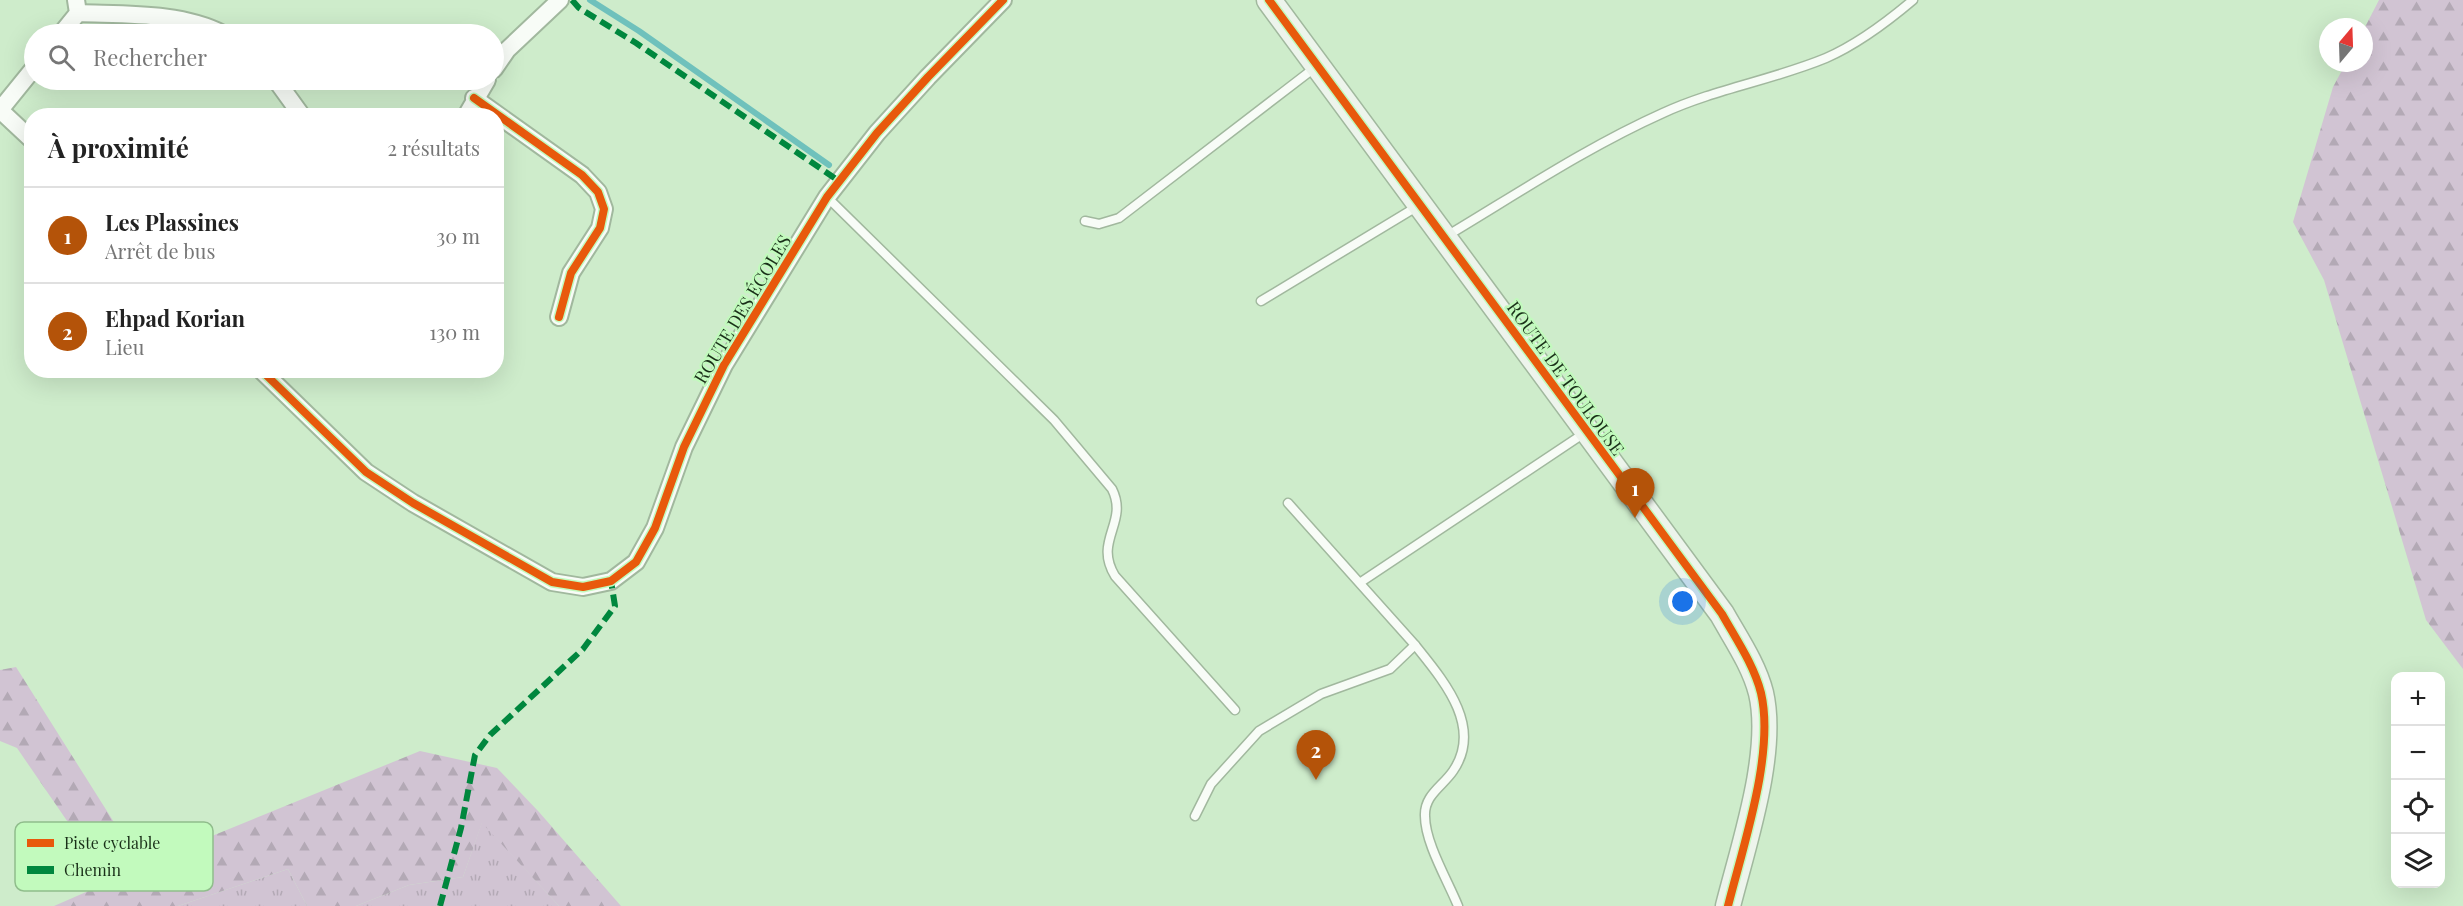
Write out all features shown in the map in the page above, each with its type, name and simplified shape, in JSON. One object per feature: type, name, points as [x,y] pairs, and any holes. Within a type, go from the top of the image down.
[{"type":"street","name":"ROUTE DES ÉCOLES","points":[[269,378],[366,472],[413,503],[552,582],[583,586],[611,581],[636,562],[650,536],[684,447],[713,385],[827,197],[906,101],[1003,0]]},
{"type":"street","name":"ROUTE DE TOULOUSE","points":[[1269,0],[1722,614],[1747,657],[1761,692],[1764,719],[1762,753],[1754,801],[1728,906]]},
{"type":"street","points":[[504,54],[558,2]]},
{"type":"street","points":[[67,24],[77,7],[195,24]]},
{"type":"street","points":[[24,80],[0,110],[24,132]]},
{"type":"street","points":[[283,90],[296,108]]},
{"type":"street","points":[[470,108],[479,90]]},
{"type":"street","points":[[474,98],[488,108]]},
{"type":"street","points":[[504,119],[582,175],[598,192],[604,209],[600,228],[571,273],[559,316]]},
{"type":"lane","points":[[1445,237],[1602,144],[1653,118],[1719,91],[1827,57],[1867,34],[1913,0]]},
{"type":"lane","points":[[1085,221],[1099,224],[1119,218],[1318,65]]},
{"type":"lane","points":[[827,197],[1054,420],[1112,489],[1118,501],[1117,516],[1106,548],[1107,563],[1115,576],[1236,710]]},
{"type":"lane","points":[[1261,301],[1421,205]]},
{"type":"lane","points":[[1361,582],[1587,432]]},
{"type":"lane","points":[[1288,503],[1415,645],[1446,683],[1461,714],[1464,733],[1460,756],[1453,771],[1431,795],[1424,814],[1428,833],[1458,906]]},
{"type":"lane","points":[[1195,816],[1211,784],[1259,730],[1321,694],[1390,669],[1415,645]]},
{"type":"green space","points":[[2379,0],[2463,0],[2463,669],[2426,620],[2324,280],[2293,222],[2333,87],[2341,72],[2373,72],[2373,18],[2370,18]]},
{"type":"green space","points":[[16,667],[114,822],[68,822],[17,748],[0,741],[0,670]]},
{"type":"green space","points":[[420,751],[497,768],[539,812],[621,906],[559,906],[482,823],[463,877],[409,885],[356,906],[307,906],[288,869],[178,906],[54,906],[88,891],[213,891],[213,836]]},
{"type":"green space","points":[[482,822],[559,906],[356,906],[409,885],[463,877]]},
{"type":"green space","points":[[288,869],[307,906],[178,906]]},
{"type":"waterway","points":[[590,0],[639,31],[829,165]]},
{"type":"marked path","points":[[572,0],[579,8],[636,43],[839,181]]},
{"type":"marked path","points":[[440,906],[461,828],[475,755],[490,735],[583,649],[615,606],[611,581]]},
{"type":"cycle path","points":[[269,378],[366,472],[413,503],[552,582],[583,587],[611,581],[636,562],[655,528],[684,447],[724,365],[827,197],[877,133],[1003,0]]},
{"type":"cycle path","points":[[1269,0],[1722,614],[1749,662],[1761,693],[1764,743],[1761,771],[1749,828],[1728,906]]},
{"type":"cycle path","points":[[474,98],[488,108]]},
{"type":"cycle path","points":[[504,119],[582,175],[598,192],[604,209],[600,228],[571,273],[559,317]]},
{"type":"place","name":"Les Plassines","points":[[1635,518]]},
{"type":"place","name":"Ehpad Korian","points":[[1316,780]]}]
